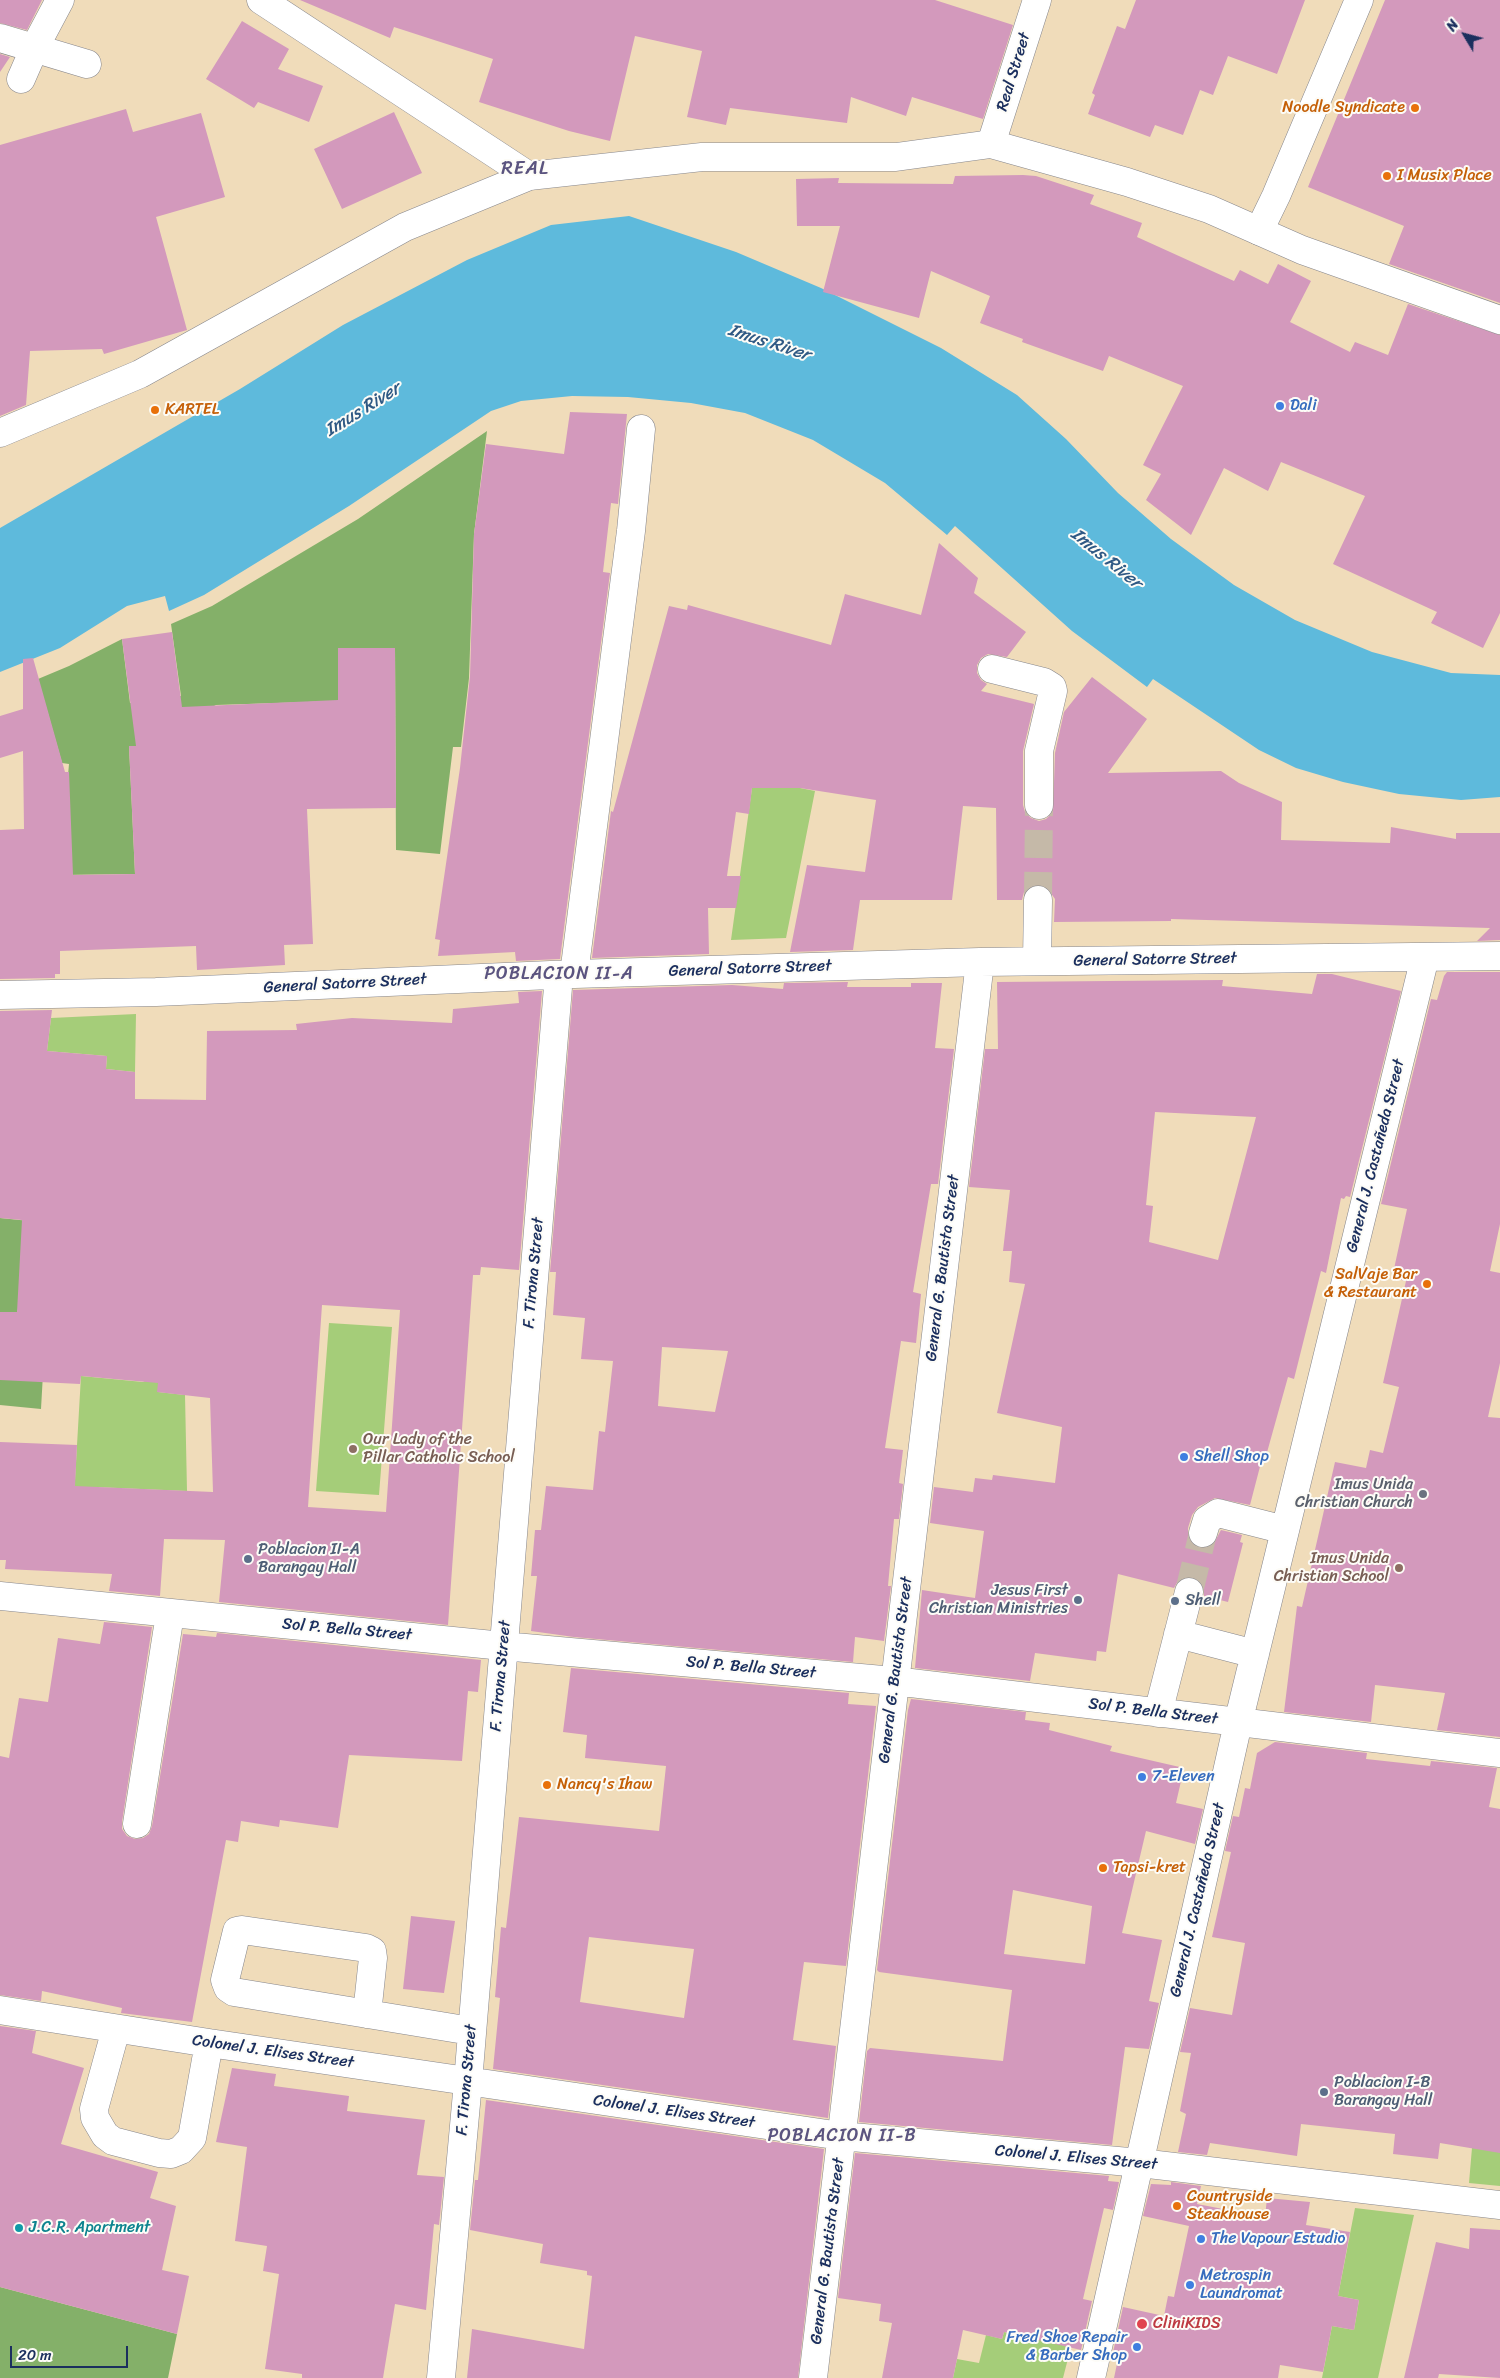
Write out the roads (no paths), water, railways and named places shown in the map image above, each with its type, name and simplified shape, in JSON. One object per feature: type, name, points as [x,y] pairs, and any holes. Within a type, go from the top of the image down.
[{"type":"street","points":[[21,79],[34,47],[60,0]]},
{"type":"street","points":[[261,0],[296,10],[529,176]]},
{"type":"street","name":"Real Street","points":[[991,144],[1037,0]]},
{"type":"street","points":[[1259,231],[1276,196],[1360,0]]},
{"type":"street","points":[[0,38],[87,64]]},
{"type":"street","points":[[0,433],[140,374],[405,227],[529,176],[702,157],[896,157],[991,144],[1172,196],[1209,209],[1302,250],[1500,320]]},
{"type":"street","name":"F. Tirona Street","points":[[441,2378],[468,2082],[503,1646],[567,974],[630,540],[641,429]]},
{"type":"street","points":[[992,669],[1044,682],[1052,687],[1053,691],[1039,751],[1039,804]]},
{"type":"street","points":[[1037,961],[1038,900]]},
{"type":"street","name":"General Satorre Street","points":[[0,995],[156,992],[567,974],[980,962],[1500,956]]},
{"type":"street","name":"General J. Castañeda Street","points":[[1091,2378],[1238,1723],[1425,957]]},
{"type":"street","name":"General G. Bautista Street","points":[[813,2378],[980,962]]},
{"type":"street","points":[[1203,1533],[1207,1520],[1218,1513],[1285,1530]]},
{"type":"street","points":[[1158,1713],[1189,1592]]},
{"type":"street","name":"Sol P. Bella Street","points":[[0,1596],[503,1646],[894,1681],[1500,1753]]},
{"type":"street","points":[[137,1824],[170,1614]]},
{"type":"street","points":[[1178,1634],[1255,1654]]},
{"type":"street","points":[[367,2014],[373,1958],[372,1951],[366,1948],[242,1930],[237,1931],[225,1980],[228,1988],[234,1992],[367,2014],[471,2031]]},
{"type":"street","name":"Colonel J. Elises Street","points":[[0,2010],[468,2082],[842,2136],[1140,2163],[1500,2205]]},
{"type":"street","points":[[116,2029],[94,2109],[98,2127],[113,2141],[159,2153],[171,2154],[181,2150],[192,2138],[210,2043]]},
{"type":"water","name":"Imus River","points":[[629,216],[736,252],[821,288],[941,348],[1017,395],[1066,439],[1118,493],[1171,539],[1234,585],[1295,620],[1372,652],[1451,673],[1500,675],[1500,797],[1461,800],[1399,794],[1343,782],[1296,768],[1259,750],[1153,679],[1147,687],[1072,631],[955,526],[947,535],[885,483],[813,440],[745,413],[691,403],[628,397],[572,396],[521,401],[491,411],[349,506],[204,595],[169,611],[165,596],[127,606],[60,648],[0,672],[0,528],[240,389],[343,325],[467,260],[551,225]]},
{"type":"tunnel","points":[[1038,900],[1039,805]]},
{"type":"tunnel","points":[[1189,1592],[1203,1533]]},
{"type":"place","name":"Noodle Syndicate","points":[[1415,108]]},
{"type":"place","name":"I Musix Place","points":[[1387,176]]},
{"type":"place","name":"Dali","points":[[1280,406]]},
{"type":"place","name":"KARTEL","points":[[155,410]]},
{"type":"place","name":"SalVaje Bar & Restaurant","points":[[1427,1284]]},
{"type":"place","name":"Our Lady of the Pillar Catholic School","points":[[353,1449]]},
{"type":"place","name":"Shell Shop","points":[[1184,1457]]},
{"type":"place","name":"Imus Unida Christian Church","points":[[1423,1494]]},
{"type":"place","name":"Poblacion II-A Barangay Hall","points":[[248,1559]]},
{"type":"place","name":"Imus Unida Christian School","points":[[1399,1568]]},
{"type":"place","name":"Jesus First Christian Ministries","points":[[1078,1600]]},
{"type":"place","name":"Shell","points":[[1175,1601]]},
{"type":"place","name":"7-Eleven","points":[[1142,1777]]},
{"type":"place","name":"Nancy's Ihaw","points":[[547,1785]]},
{"type":"place","name":"Tapsi-kret","points":[[1103,1868]]},
{"type":"place","name":"Poblacion I-B Barangay Hall","points":[[1324,2092]]},
{"type":"place","name":"Countryside Steakhouse","points":[[1177,2206]]},
{"type":"place","name":"J.C.R. Apartment","points":[[19,2228]]},
{"type":"place","name":"The Vapour Estudio","points":[[1201,2239]]},
{"type":"place","name":"Metrospin Laundromat","points":[[1190,2285]]},
{"type":"place","name":"CliniKIDS","points":[[1142,2324]]},
{"type":"place","name":"Fred Shoe Repair & Barber Shop","points":[[1137,2347]]},
{"type":"district","name":"REAL","points":[[525,169]]},
{"type":"district","name":"POBLACION II-A","points":[[559,974]]},
{"type":"district","name":"POBLACION II-B","points":[[842,2136]]}]
